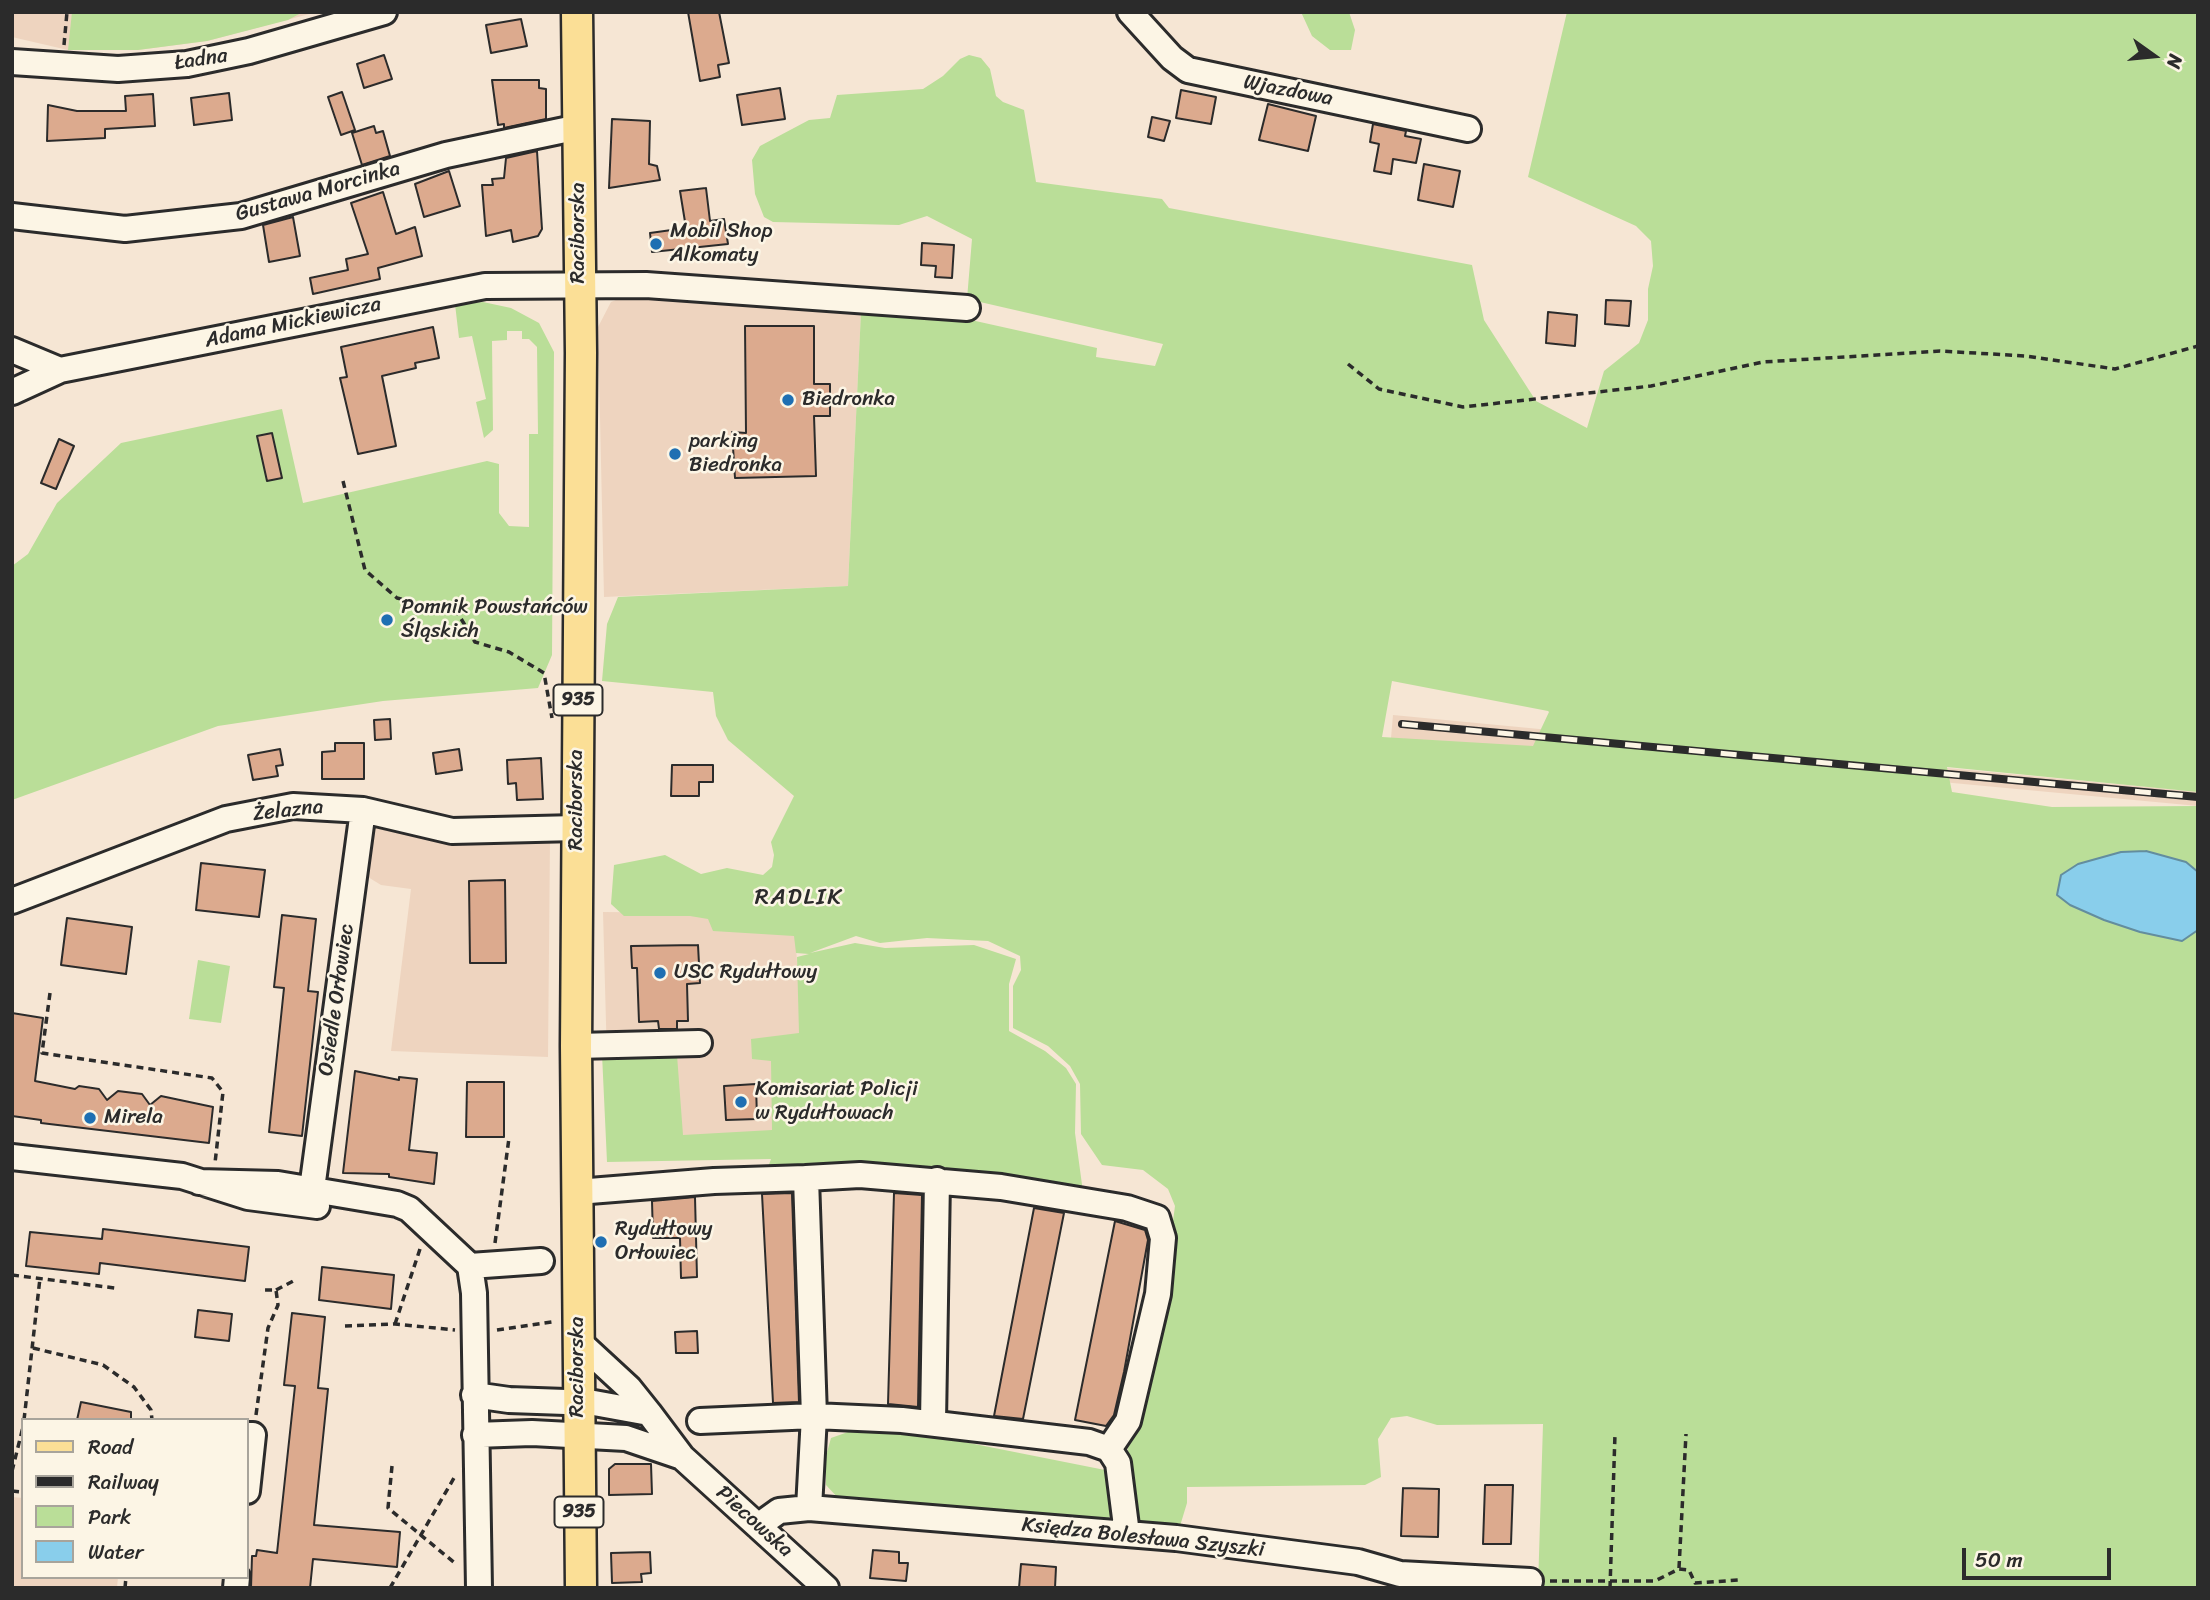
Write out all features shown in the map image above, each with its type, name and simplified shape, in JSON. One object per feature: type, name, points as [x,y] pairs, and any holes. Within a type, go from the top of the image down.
[{"type":"main road","name":"Raciborska","points":[[577,12],[580,288],[576,1046],[581,1588]]},
{"type":"street","name":"Ładna","points":[[12,62],[118,69],[187,64],[249,51],[332,19],[384,12]]},
{"type":"street","name":"Wjazdowa","points":[[1130,12],[1172,58],[1188,69],[1468,129]]},
{"type":"street","name":"Gustawa Morcinka","points":[[12,216],[124,229],[241,216],[446,155],[579,127]]},
{"type":"street","name":"Adama Mickiewicza","points":[[12,392],[60,370],[438,293],[485,286],[580,288],[646,285],[967,307]]},
{"type":"street","points":[[12,350],[60,370]]},
{"type":"street","name":"Żelazna","points":[[12,901],[226,819],[293,806],[363,810],[452,831],[577,828]]},
{"type":"street","name":"Osiedle Orłowiec","points":[[310,1197],[363,810]]},
{"type":"street","points":[[576,1046],[699,1043]]},
{"type":"street","points":[[12,1157],[252,1181],[310,1197],[397,1204],[409,1209],[427,1227],[481,1266],[541,1261]]},
{"type":"street","points":[[577,1192],[714,1181],[860,1175],[1001,1186],[1127,1208],[1157,1218],[1163,1238],[1158,1294],[1128,1421],[1109,1449]]},
{"type":"street","points":[[806,1178],[814,1416],[809,1508]]},
{"type":"street","points":[[933,1422],[937,1180]]},
{"type":"street","points":[[479,1586],[474,1332],[481,1266]]},
{"type":"street","name":"Piecowska","points":[[577,1340],[629,1388],[682,1457],[826,1588]]},
{"type":"street","points":[[474,1395],[509,1400],[578,1402],[649,1413]]},
{"type":"street","points":[[699,1421],[814,1416],[933,1422],[1089,1442],[1109,1449],[1118,1463],[1127,1534]]},
{"type":"street","points":[[248,1473],[250,1435]]},
{"type":"street","points":[[475,1435],[578,1435]]},
{"type":"street","name":"Piecowska","points":[[578,1435],[632,1439],[682,1457]]},
{"type":"street","name":"Księdza Bolesława Szyszki","points":[[758,1526],[779,1511],[809,1508],[1127,1534],[1358,1562],[1400,1574],[1530,1581]]},
{"type":"path","points":[[63,67],[67,12]]},
{"type":"path","points":[[1348,364],[1379,389],[1463,407],[1651,386],[1763,362],[1940,351],[2026,356],[2115,369],[2198,346]]},
{"type":"path","points":[[343,481],[365,570],[397,598],[457,612],[475,642],[509,652],[544,673],[554,724]]},
{"type":"path","points":[[544,673],[555,669]]},
{"type":"path","points":[[50,993],[42,1053],[212,1077],[223,1092],[207,1176]]},
{"type":"path","points":[[481,1266],[509,1138]]},
{"type":"path","points":[[395,1324],[427,1227]]},
{"type":"path","points":[[12,1275],[116,1288]]},
{"type":"path","points":[[24,1418],[40,1279]]},
{"type":"path","points":[[260,1290],[276,1290],[298,1279]]},
{"type":"path","points":[[250,1435],[268,1328],[278,1305],[276,1290]]},
{"type":"path","points":[[345,1326],[395,1324],[474,1332],[552,1322]]},
{"type":"path","points":[[33,1348],[103,1365],[134,1387],[151,1410],[152,1418]]},
{"type":"path","points":[[12,1471],[21,1434]]},
{"type":"path","points":[[1610,1588],[1615,1434]]},
{"type":"path","points":[[1679,1569],[1686,1434]]},
{"type":"path","points":[[392,1466],[388,1508],[479,1586]]},
{"type":"path","points":[[390,1588],[457,1473]]},
{"type":"path","points":[[1530,1581],[1655,1581],[1679,1569],[1689,1570],[1695,1583],[1693,1588]]},
{"type":"path","points":[[1695,1583],[1739,1580]]},
{"type":"path","points":[[1655,1581],[1661,1588]]},
{"type":"shaded area","points":[[12,12],[317,12],[207,41],[138,50],[68,50],[12,37]]},
{"type":"shaded area","points":[[626,296],[861,312],[848,586],[604,597],[598,327],[611,302]]},
{"type":"shaded area","points":[[1393,715],[2198,792],[2198,806],[1729,762],[1391,738]]},
{"type":"shaded area","points":[[375,824],[550,840],[548,1057],[391,1051],[411,889],[381,885],[368,877]]},
{"type":"shaded area","points":[[603,912],[704,913],[795,932],[802,1035],[756,1055],[778,1063],[776,1134],[676,1139],[607,1060]]},
{"type":"shaded area","points":[[12,1497],[21,1498],[21,1579],[118,1579],[117,1588],[12,1588]]},
{"type":"green space","points":[[72,12],[303,12],[288,20],[207,41],[138,50],[68,50]]},
{"type":"green space","points":[[1301,12],[1349,12],[1355,30],[1351,50],[1330,50],[1312,36]]},
{"type":"green space","points":[[1567,12],[2198,12],[2198,792],[1947,767],[1952,792],[2052,807],[2198,806],[2198,1588],[1538,1588],[1543,1424],[1437,1425],[1407,1416],[1391,1418],[1378,1439],[1381,1477],[1365,1485],[1187,1487],[1187,1503],[1180,1526],[1134,1526],[1127,1442],[1142,1413],[1153,1371],[1175,1206],[1168,1189],[1143,1170],[1102,1165],[1081,1134],[1080,1084],[1070,1066],[1048,1046],[1013,1028],[1013,986],[1021,970],[1020,956],[988,941],[927,938],[880,943],[856,936],[810,953],[855,943],[885,948],[974,945],[1016,959],[1009,984],[1009,1031],[1045,1051],[1066,1068],[1076,1084],[1075,1133],[1083,1192],[767,1170],[771,1159],[607,1162],[602,1054],[677,1055],[683,1135],[772,1130],[771,1061],[752,1059],[751,1039],[799,1033],[797,957],[809,954],[796,953],[794,936],[713,931],[708,919],[690,916],[624,916],[611,904],[614,865],[665,855],[701,874],[727,868],[763,875],[772,867],[774,855],[771,842],[794,796],[728,740],[716,716],[713,692],[602,681],[607,624],[618,597],[848,586],[861,312],[971,320],[1097,348],[1096,357],[1155,366],[1163,344],[967,299],[972,239],[927,216],[899,225],[773,222],[764,217],[755,194],[752,160],[760,146],[809,120],[830,118],[837,95],[923,89],[943,76],[960,59],[969,55],[981,58],[990,69],[996,96],[1003,102],[1024,110],[1036,182],[1162,199],[1169,208],[1472,265],[1484,320],[1536,401],[1587,428],[1604,371],[1639,343],[1648,320],[1648,289],[1653,266],[1651,241],[1636,226],[1528,177]],"holes":[[[1392,681],[1548,711],[1533,746],[1382,737]]]},
{"type":"green space","points":[[483,302],[511,308],[539,323],[554,352],[552,655],[538,688],[383,701],[218,726],[12,800],[12,566],[28,554],[57,503],[121,443],[282,409],[303,503],[487,461],[499,464],[499,513],[509,526],[529,527],[529,434],[538,434],[537,347],[529,339],[522,339],[522,331],[507,331],[507,340],[492,341],[493,430],[484,438],[476,402],[486,399],[472,336],[459,338],[455,304]]},
{"type":"green space","points":[[198,960],[230,966],[221,1023],[189,1019]]},
{"type":"green space","points":[[848,1432],[924,1434],[1110,1471],[1115,1508],[1107,1521],[838,1498],[826,1485],[826,1456],[831,1438]]},
{"type":"water","points":[[2146,851],[2186,862],[2198,872],[2198,930],[2182,941],[2140,932],[2104,920],[2070,905],[2057,895],[2061,875],[2078,864],[2121,852]]},
{"type":"building","points":[[688,12],[719,12],[729,63],[718,65],[720,77],[700,81]]},
{"type":"building","points":[[521,19],[527,46],[491,53],[486,25]]},
{"type":"building","points":[[384,55],[392,79],[364,88],[357,64]]},
{"type":"building","points":[[492,80],[539,80],[539,88],[546,89],[546,119],[504,128],[504,124],[498,125]]},
{"type":"building","points":[[780,88],[785,119],[742,125],[737,95]]},
{"type":"building","points":[[1181,90],[1216,97],[1211,124],[1176,118]]},
{"type":"building","points":[[342,92],[355,130],[341,135],[328,97]]},
{"type":"building","points":[[229,93],[232,120],[194,125],[191,98]]},
{"type":"building","points":[[153,94],[155,126],[105,129],[105,138],[47,141],[48,105],[77,111],[126,111],[125,96]]},
{"type":"building","points":[[1268,104],[1316,116],[1308,151],[1259,140]]},
{"type":"building","points":[[1152,117],[1170,121],[1164,141],[1148,137]]},
{"type":"building","points":[[612,119],[650,121],[649,164],[657,166],[660,180],[609,188]]},
{"type":"building","points":[[1373,124],[1406,131],[1405,136],[1421,139],[1416,163],[1393,159],[1391,174],[1374,171],[1379,144],[1370,142]]},
{"type":"building","points":[[374,126],[376,133],[383,131],[390,156],[362,165],[352,133]]},
{"type":"building","points":[[537,151],[542,229],[538,236],[513,242],[511,230],[486,236],[482,185],[493,185],[492,179],[504,178],[506,158]]},
{"type":"building","points":[[1424,164],[1460,171],[1453,207],[1418,200]]},
{"type":"building","points":[[449,171],[460,206],[424,217],[415,184]]},
{"type":"building","points":[[706,188],[710,221],[724,219],[728,244],[652,252],[650,233],[686,228],[680,191]]},
{"type":"building","points":[[383,192],[396,234],[415,227],[422,256],[378,268],[380,279],[313,294],[310,278],[348,270],[346,259],[368,254],[351,203]]},
{"type":"building","points":[[293,217],[300,256],[269,262],[263,225]]},
{"type":"building","points":[[922,243],[954,245],[952,278],[935,277],[936,266],[921,265]]},
{"type":"building","points":[[1606,300],[1631,301],[1629,326],[1605,324]]},
{"type":"building","points":[[1548,312],[1577,315],[1575,346],[1546,343]]},
{"type":"building","name":"Biedronka","points":[[745,326],[814,326],[814,384],[830,384],[830,416],[814,416],[816,476],[735,478],[732,432],[746,433]]},
{"type":"building","points":[[433,327],[439,358],[415,363],[416,368],[382,376],[396,446],[358,454],[340,378],[347,377],[341,347]]},
{"type":"building","points":[[272,433],[282,478],[267,481],[257,436]]},
{"type":"building","points":[[59,439],[74,446],[56,489],[41,483]]},
{"type":"building","points":[[390,719],[391,739],[375,740],[374,720]]},
{"type":"building","points":[[335,743],[364,743],[364,779],[322,779],[322,752],[335,751]]},
{"type":"building","points":[[280,749],[283,765],[276,766],[278,776],[253,780],[248,755]]},
{"type":"building","points":[[459,749],[462,770],[436,774],[433,753]]},
{"type":"building","points":[[541,758],[543,799],[517,800],[516,783],[508,784],[507,760]]},
{"type":"building","points":[[672,765],[713,765],[713,782],[699,782],[699,796],[671,796]]},
{"type":"building","points":[[201,863],[265,870],[259,917],[196,910]]},
{"type":"building","points":[[505,880],[506,963],[470,963],[469,881]]},
{"type":"building","points":[[282,915],[316,919],[308,991],[318,992],[302,1136],[269,1132],[284,988],[274,987]]},
{"type":"building","points":[[67,918],[132,927],[126,974],[61,965]]},
{"type":"building","points":[[698,945],[700,983],[687,984],[688,1021],[677,1021],[677,1029],[659,1029],[658,1021],[639,1022],[637,968],[632,968],[631,946]]},
{"type":"building","points":[[12,1013],[43,1018],[35,1081],[75,1089],[79,1086],[99,1089],[107,1100],[118,1091],[142,1094],[150,1105],[161,1096],[213,1107],[209,1143],[41,1123],[41,1120],[12,1116]]},
{"type":"building","points":[[355,1071],[399,1080],[399,1077],[417,1079],[409,1150],[437,1153],[434,1184],[389,1177],[389,1174],[343,1173]]},
{"type":"building","points":[[467,1082],[504,1082],[504,1137],[466,1137]]},
{"type":"building","name":"Komisariat Policji w Rydułtowach","points":[[756,1084],[757,1119],[726,1120],[724,1086]]},
{"type":"building","points":[[792,1193],[799,1402],[773,1403],[762,1194]]},
{"type":"building","points":[[894,1193],[922,1195],[918,1407],[888,1404]]},
{"type":"building","points":[[695,1197],[697,1277],[681,1278],[680,1238],[653,1238],[652,1201]]},
{"type":"building","points":[[1034,1208],[1064,1213],[1023,1419],[994,1416]]},
{"type":"building","points":[[1115,1221],[1145,1230],[1148,1240],[1124,1372],[1114,1415],[1106,1426],[1075,1420]]},
{"type":"building","points":[[103,1229],[249,1247],[245,1281],[100,1263],[99,1274],[26,1266],[30,1232],[102,1239]]},
{"type":"building","points":[[322,1267],[394,1275],[391,1309],[319,1300]]},
{"type":"building","points":[[198,1310],[232,1314],[229,1341],[195,1337]]},
{"type":"building","points":[[292,1313],[325,1317],[318,1388],[328,1389],[314,1525],[400,1532],[397,1567],[313,1559],[310,1588],[251,1588],[252,1556],[256,1556],[257,1550],[277,1553],[295,1386],[284,1385]]},
{"type":"building","points":[[697,1331],[698,1353],[676,1353],[675,1332]]},
{"type":"building","points":[[81,1402],[131,1412],[131,1418],[77,1418]]},
{"type":"building","points":[[615,1464],[651,1464],[652,1494],[609,1495],[609,1469]]},
{"type":"building","points":[[1485,1485],[1513,1485],[1511,1544],[1483,1544]]},
{"type":"building","points":[[1403,1488],[1439,1489],[1438,1537],[1401,1536]]},
{"type":"building","points":[[873,1550],[899,1552],[899,1563],[908,1563],[906,1581],[870,1578]]},
{"type":"building","points":[[650,1552],[651,1573],[641,1574],[642,1582],[612,1583],[611,1553]]},
{"type":"building","points":[[1021,1564],[1056,1567],[1055,1588],[1019,1588]]},
{"type":"railway","points":[[1402,724],[2198,797]]},
{"type":"place","name":"Mobil Shop Alkomaty","points":[[656,244]]},
{"type":"place","name":"Biedronka","points":[[788,400]]},
{"type":"place","name":"parking Biedronka","points":[[675,454]]},
{"type":"place","name":"Pomnik Powstańców Śląskich","points":[[387,620]]},
{"type":"place","name":"USC Rydułtowy","points":[[660,973]]},
{"type":"place","name":"Komisariat Policji w Rydułtowach","points":[[741,1102]]},
{"type":"place","name":"Mirela","points":[[90,1118]]},
{"type":"place","name":"Rydułtowy Orłowiec","points":[[601,1242]]},
{"type":"district","name":"RADLIK","points":[[799,898]]}]
